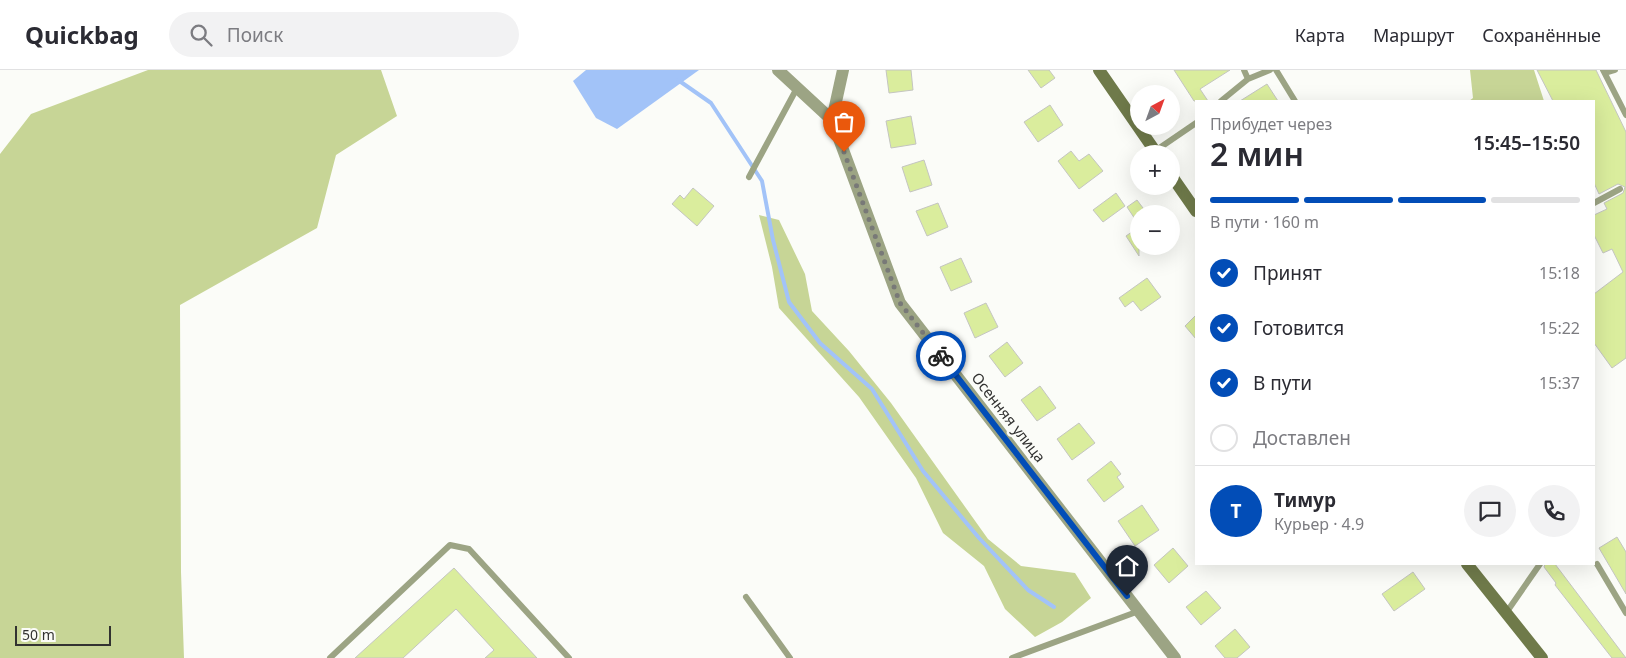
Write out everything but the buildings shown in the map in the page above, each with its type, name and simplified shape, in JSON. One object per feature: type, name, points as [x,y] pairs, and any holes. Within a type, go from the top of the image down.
[{"type":"street","name":"Осенняя улица","points":[[778,70],[832,120],[900,303],[1175,658]]},
{"type":"street","points":[[832,120],[842,70]]},
{"type":"street","points":[[1099,70],[1151,145]]},
{"type":"street","points":[[1180,188],[1195,210]]},
{"type":"street","points":[[1467,565],[1542,658]]},
{"type":"lane","points":[[1244,70],[1248,79]]},
{"type":"lane","points":[[1222,100],[1248,79],[1270,70]]},
{"type":"lane","points":[[1276,70],[1294,100]]},
{"type":"lane","points":[[1616,70],[1604,71],[1624,107],[1626,115]]},
{"type":"lane","points":[[749,177],[797,88]]},
{"type":"lane","points":[[1166,145],[1195,124]]},
{"type":"lane","points":[[1595,202],[1620,189]]},
{"type":"lane","points":[[330,658],[450,545],[469,549],[567,655],[559,658]]},
{"type":"lane","points":[[1597,564],[1626,614]]},
{"type":"lane","points":[[1506,613],[1538,565]]},
{"type":"lane","points":[[746,597],[790,658]]},
{"type":"lane","points":[[1012,658],[1139,611]]},
{"type":"green space","points":[[148,70],[381,70],[397,116],[336,155],[317,228],[180,305],[181,572],[184,658],[0,658],[0,154],[31,114]]},
{"type":"green space","points":[[1470,70],[1534,70],[1544,100],[1470,100],[1473,98]]},
{"type":"green space","points":[[759,215],[779,220],[805,274],[812,311],[849,351],[891,403],[988,539],[1021,566],[1075,573],[1091,598],[1062,622],[1035,637],[1005,609],[984,566],[943,533],[916,478],[859,397],[779,308],[772,267]]},
{"type":"water","points":[[586,70],[699,70],[617,129],[596,118],[573,81]]},
{"type":"waterway","points":[[678,80],[711,103],[762,181],[773,240],[789,302],[820,343],[872,389],[923,471],[979,538],[1028,590],[1054,607]]},
{"type":"way so far","points":[[844,152],[900,303],[941,356]]},
{"type":"route","points":[[941,356],[1127,596]]}]
